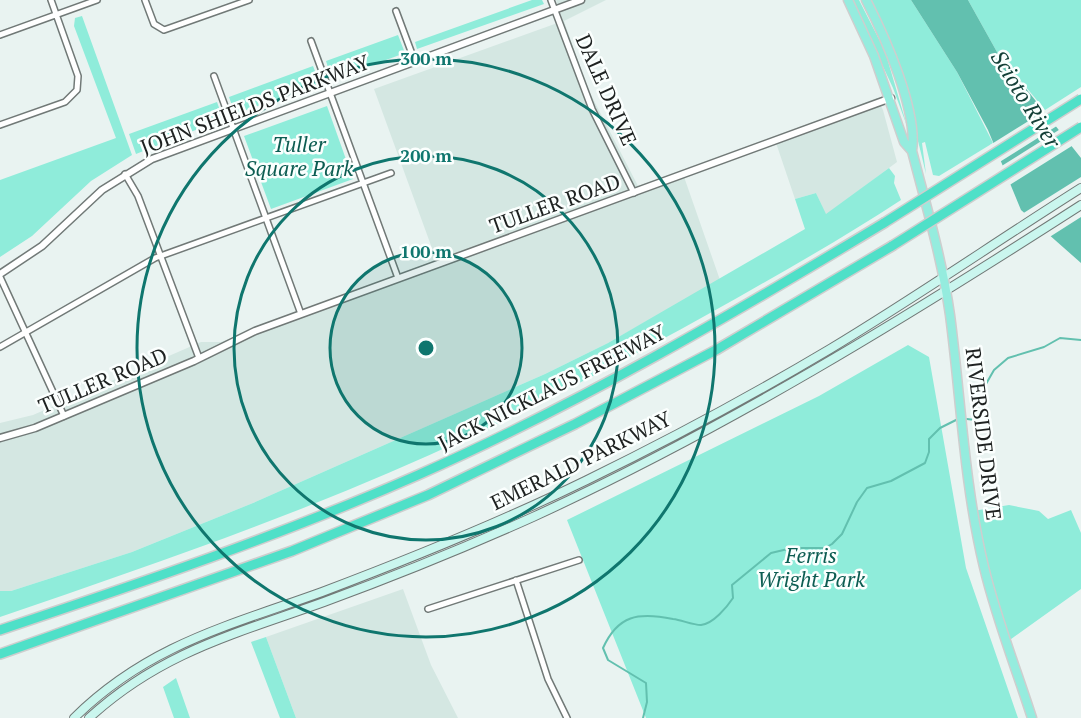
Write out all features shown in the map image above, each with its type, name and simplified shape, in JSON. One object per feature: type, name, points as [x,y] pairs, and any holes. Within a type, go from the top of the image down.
[{"type":"highway","name":"JACK NICKLAUS FREEWAY","points":[[0,630],[231,550],[419,475],[564,405],[705,330],[884,223],[1081,99]]},
{"type":"highway","name":"JACK NICKLAUS FREEWAY","points":[[1,654],[292,551],[428,495],[575,424],[716,350],[892,246],[1081,127]]},
{"type":"main road","name":"RIVERSIDE DRIVE","points":[[848,0],[891,98],[904,142],[912,151]]},
{"type":"main road","name":"RIVERSIDE DRIVE","points":[[866,0],[896,71],[914,138],[912,151],[943,277],[961,401],[967,483],[984,568],[1032,718]]},
{"type":"main road","name":"EMERALD PARKWAY","points":[[74,718],[120,679],[181,642],[410,558],[498,521],[710,418],[821,354],[1081,188]]},
{"type":"main road","name":"EMERALD PARKWAY","points":[[89,718],[135,681],[186,652],[413,568],[584,493],[715,427],[945,292],[1081,205]]},
{"type":"street","points":[[0,125],[65,102],[76,91],[78,76],[51,0]]},
{"type":"street","points":[[0,35],[97,0]]},
{"type":"street","points":[[145,0],[154,24],[166,30],[249,0]]},
{"type":"street","name":"DALE DRIVE","points":[[551,0],[592,110],[633,193]]},
{"type":"street","name":"JOHN SHIELDS PARKWAY","points":[[0,275],[42,246],[96,194],[125,174],[171,151],[581,0]]},
{"type":"street","points":[[396,11],[416,62]]},
{"type":"street","points":[[311,41],[398,278]]},
{"type":"street","points":[[214,76],[301,314]]},
{"type":"street","name":"TULLER ROAD","points":[[0,438],[27,431],[64,416],[199,358],[243,336],[891,98]]},
{"type":"street","points":[[0,347],[160,256],[391,173]]},
{"type":"street","points":[[125,174],[138,196],[199,358]]},
{"type":"street","points":[[0,275],[64,416]]},
{"type":"street","points":[[428,609],[579,560]]},
{"type":"street","points":[[516,580],[548,679],[567,718]]},
{"type":"shaded area","points":[[556,0],[606,0],[564,21],[588,89],[638,186],[682,171],[720,280],[608,343],[545,374],[253,503],[132,552],[11,591],[0,591],[0,423],[33,415],[201,342],[221,342],[437,262],[374,89],[563,21]]},
{"type":"shaded area","points":[[877,98],[883,110],[897,162],[826,215],[816,193],[795,199],[774,137]]},
{"type":"shaded area","points":[[403,589],[431,665],[458,718],[296,718],[266,637]]},
{"type":"green space","points":[[532,0],[542,0],[544,4],[417,49],[415,42]]},
{"type":"green space","points":[[852,0],[859,0],[885,51],[907,126],[893,88]]},
{"type":"green space","points":[[871,0],[911,0],[957,72],[993,143],[939,176],[933,175],[925,142],[922,143],[926,174],[903,86],[889,42]]},
{"type":"green space","points":[[968,0],[1081,0],[1081,87],[1045,110],[997,52]]},
{"type":"green space","points":[[82,16],[132,155],[91,181],[32,236],[0,257],[0,180],[116,138],[74,26],[75,18]]},
{"type":"green space","points":[[398,35],[405,53],[332,80],[326,61]]},
{"type":"green space","points":[[313,66],[320,84],[235,114],[229,97]]},
{"type":"green space","points":[[217,102],[223,119],[136,154],[129,134]]},
{"type":"green space","name":"Tuller Square Park","points":[[327,106],[353,179],[271,209],[244,136]]},
{"type":"green space","points":[[889,168],[895,176],[894,183],[901,200],[841,238],[737,298],[546,400],[448,447],[305,507],[175,556],[0,617],[0,591],[11,591],[132,552],[253,503],[545,374],[608,343],[805,229],[795,199],[816,193],[826,214]]},
{"type":"green space","name":"Ferris Wright Park","points":[[908,345],[929,357],[966,568],[1018,718],[646,718],[567,520],[819,396]]},
{"type":"green space","points":[[1009,505],[1039,511],[1048,519],[1071,510],[1081,533],[1081,589],[1007,642],[973,511]]},
{"type":"green space","points":[[266,637],[296,718],[280,718],[251,642]]},
{"type":"green space","points":[[176,678],[190,718],[174,718],[163,687]]},
{"type":"water","name":"Scioto River","points":[[911,0],[968,0],[997,52],[1081,158],[1081,263],[1021,210],[988,130],[957,72]]},
{"type":"pier","points":[[1048,109],[1060,124],[998,163],[990,145]]},
{"type":"pier","points":[[1062,128],[1075,144],[1008,186],[1000,167]]},
{"type":"pier","points":[[1081,177],[1081,217],[1048,238],[1022,214]]},
{"type":"waterway","points":[[967,419],[975,420],[982,415],[985,406],[986,384],[994,370],[1008,358],[1044,347],[1060,338],[1081,340]]},
{"type":"waterway","points":[[643,718],[647,702],[646,683],[608,660],[603,648],[615,629],[630,618],[639,616],[661,617],[698,625],[710,622],[733,598],[732,585],[771,553],[792,548],[825,548],[832,544],[842,534],[857,502],[867,488],[891,481],[925,463],[929,452],[929,439],[940,428],[958,419]]}]
